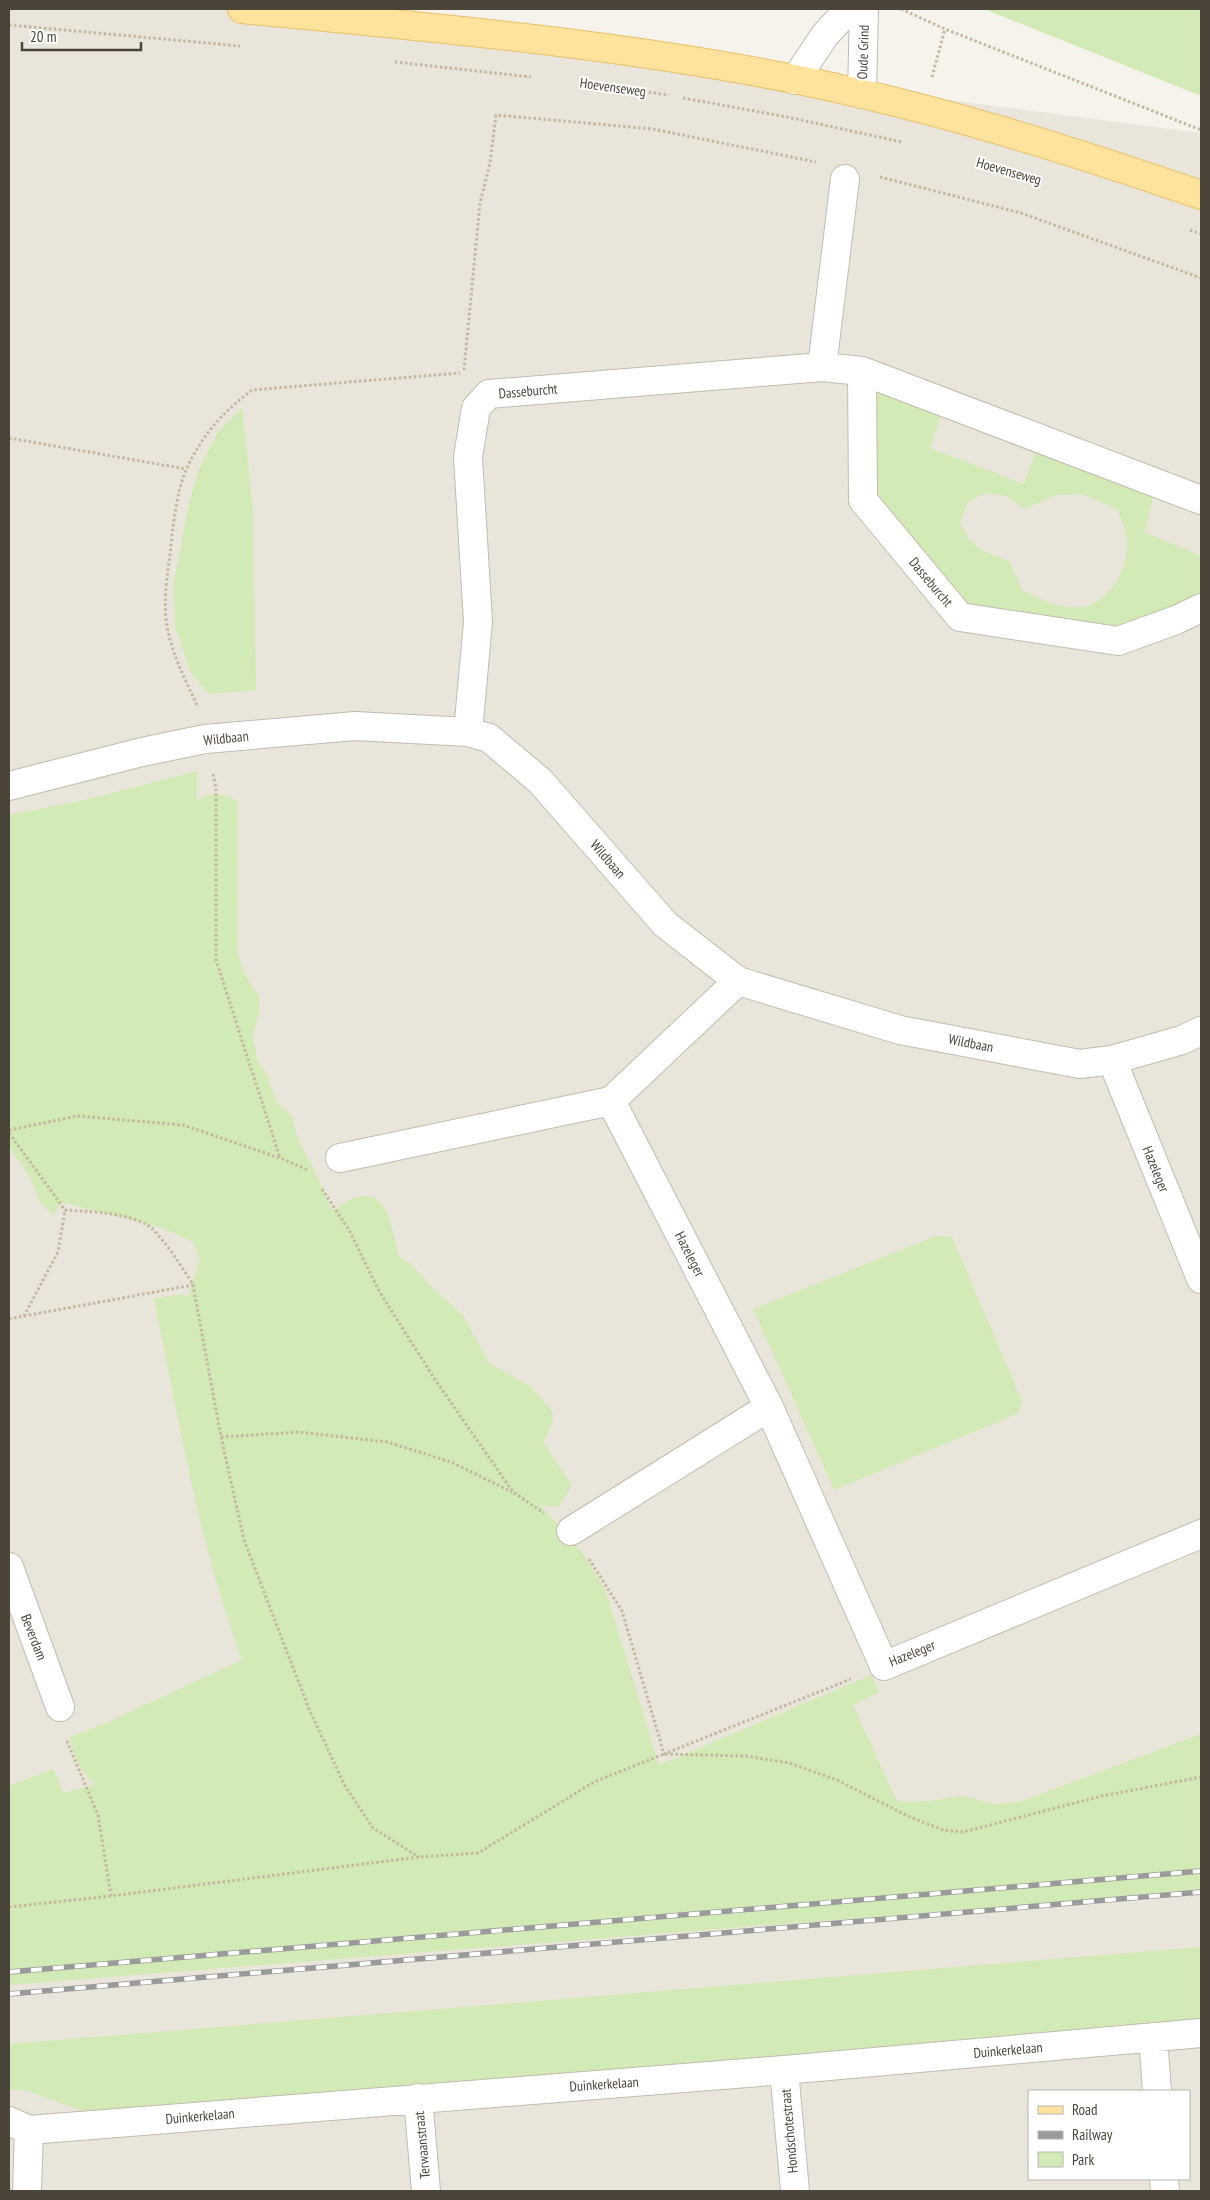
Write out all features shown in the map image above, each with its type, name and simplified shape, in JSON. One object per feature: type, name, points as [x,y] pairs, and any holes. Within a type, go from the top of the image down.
[{"type":"main road","points":[[242,9],[487,33],[581,45],[694,61],[795,80],[862,94],[1032,140],[1201,195]]},
{"type":"street","name":"Oude Grind","points":[[795,80],[825,36],[850,9]]},
{"type":"street","name":"Oude Grind","points":[[862,94],[864,9]]},
{"type":"street","points":[[822,367],[845,179]]},
{"type":"street","name":"Dasseburcht","points":[[468,732],[478,622],[468,457],[476,408],[488,394],[822,367],[862,371],[1201,500]]},
{"type":"street","name":"Dasseburcht","points":[[862,371],[863,500],[960,616],[1118,641],[1176,620],[1201,608]]},
{"type":"street","name":"Wildbaan","points":[[9,786],[142,752],[205,739],[355,726],[468,732],[489,738],[540,781],[665,924],[738,981],[900,1030],[1080,1064],[1112,1060],[1182,1040],[1201,1031]]},
{"type":"street","points":[[340,1158],[611,1101],[738,981]]},
{"type":"street","name":"Hazeleger","points":[[1112,1060],[1201,1278]]},
{"type":"street","name":"Hazeleger","points":[[611,1101],[769,1407],[884,1666],[1201,1534]]},
{"type":"street","points":[[571,1531],[769,1407]]},
{"type":"street","name":"Beverdam","points":[[9,1567],[60,1707]]},
{"type":"street","name":"Duinkerkelaan","points":[[19,2126],[784,2070],[1201,2033]]},
{"type":"street","points":[[1153,2037],[1157,2090]]},
{"type":"street","name":"Hondschotestraat","points":[[784,2070],[795,2191]]},
{"type":"street","name":"Terwaanstraat","points":[[418,2098],[426,2191]]},
{"type":"street","points":[[19,2126],[27,2191]]},
{"type":"path","points":[[901,9],[945,29],[1201,130]]},
{"type":"path","points":[[9,25],[241,46]]},
{"type":"path","points":[[386,61],[541,78]]},
{"type":"path","name":"Hoevenseweg","points":[[616,88],[670,96]]},
{"type":"path","points":[[679,97],[787,117],[904,143]]},
{"type":"path","points":[[1184,228],[1201,234]]},
{"type":"path","points":[[9,438],[186,469]]},
{"type":"path","points":[[24,1316],[58,1252],[66,1210],[9,1131],[77,1116],[183,1125],[280,1158],[310,1172]]},
{"type":"path","points":[[319,1184],[349,1230],[379,1291],[434,1378],[512,1492]]},
{"type":"path","points":[[66,1210],[116,1214],[148,1225],[183,1266],[193,1285],[221,1437],[244,1540],[309,1709],[344,1786],[373,1828],[419,1857]]},
{"type":"path","points":[[9,1319],[193,1285]]},
{"type":"path","points":[[221,1437],[299,1432],[388,1442],[451,1462],[512,1492],[571,1531],[622,1611],[664,1754]]},
{"type":"path","points":[[9,1907],[419,1857],[478,1853],[594,1782],[884,1666]]},
{"type":"path","points":[[60,1707],[60,1726],[98,1815],[111,1896]]},
{"type":"path","points":[[664,1754],[745,1756],[789,1762],[837,1780],[910,1817],[942,1830],[963,1832],[1102,1796],[1201,1777]]},
{"type":"shaded area","points":[[9,9],[225,9],[591,46],[795,80],[1201,133],[1201,2191],[9,2191]]},
{"type":"green space","points":[[984,9],[1201,9],[1201,96]]},
{"type":"green space","points":[[867,389],[941,415],[930,448],[1024,484],[1036,451],[1153,497],[1145,532],[1201,556],[1201,601],[1119,636],[1071,628],[960,601],[868,489]],"holes":[[[985,493],[1006,496],[1024,509],[1057,495],[1083,494],[1118,510],[1125,528],[1127,550],[1121,571],[1110,591],[1092,604],[1074,608],[1051,603],[1023,591],[1009,561],[979,548],[969,539],[960,523],[967,503]]]},
{"type":"green space","points":[[242,408],[253,508],[256,690],[209,694],[191,673],[175,627],[174,582],[187,513],[197,473],[218,432]]},
{"type":"green space","points":[[197,771],[197,801],[207,796],[217,795],[238,801],[238,954],[244,973],[259,996],[259,1011],[253,1037],[258,1063],[269,1076],[269,1082],[277,1103],[292,1116],[298,1139],[316,1173],[332,1211],[351,1199],[360,1196],[373,1198],[380,1202],[393,1229],[399,1257],[411,1264],[434,1289],[463,1315],[489,1363],[530,1386],[553,1412],[552,1424],[543,1442],[572,1486],[558,1507],[540,1505],[585,1556],[606,1592],[659,1765],[871,1675],[879,1692],[853,1705],[897,1801],[929,1801],[963,1796],[993,1804],[1019,1802],[1201,1734],[1201,1889],[1077,1901],[9,1985],[9,1786],[53,1769],[64,1793],[95,1784],[78,1763],[70,1737],[106,1723],[242,1660],[227,1616],[202,1527],[181,1436],[154,1299],[180,1294],[188,1296],[200,1259],[193,1242],[160,1227],[60,1202],[54,1215],[41,1204],[30,1177],[9,1146],[9,815],[84,800]]},
{"type":"green space","points":[[936,1236],[952,1237],[1022,1401],[1019,1413],[834,1490],[753,1309]]},
{"type":"green space","points":[[1201,1947],[1201,2021],[92,2114],[24,2090],[9,2090],[9,2044]]},
{"type":"railway","points":[[9,1972],[1201,1871]]},
{"type":"railway","points":[[9,1994],[1201,1892]]}]
